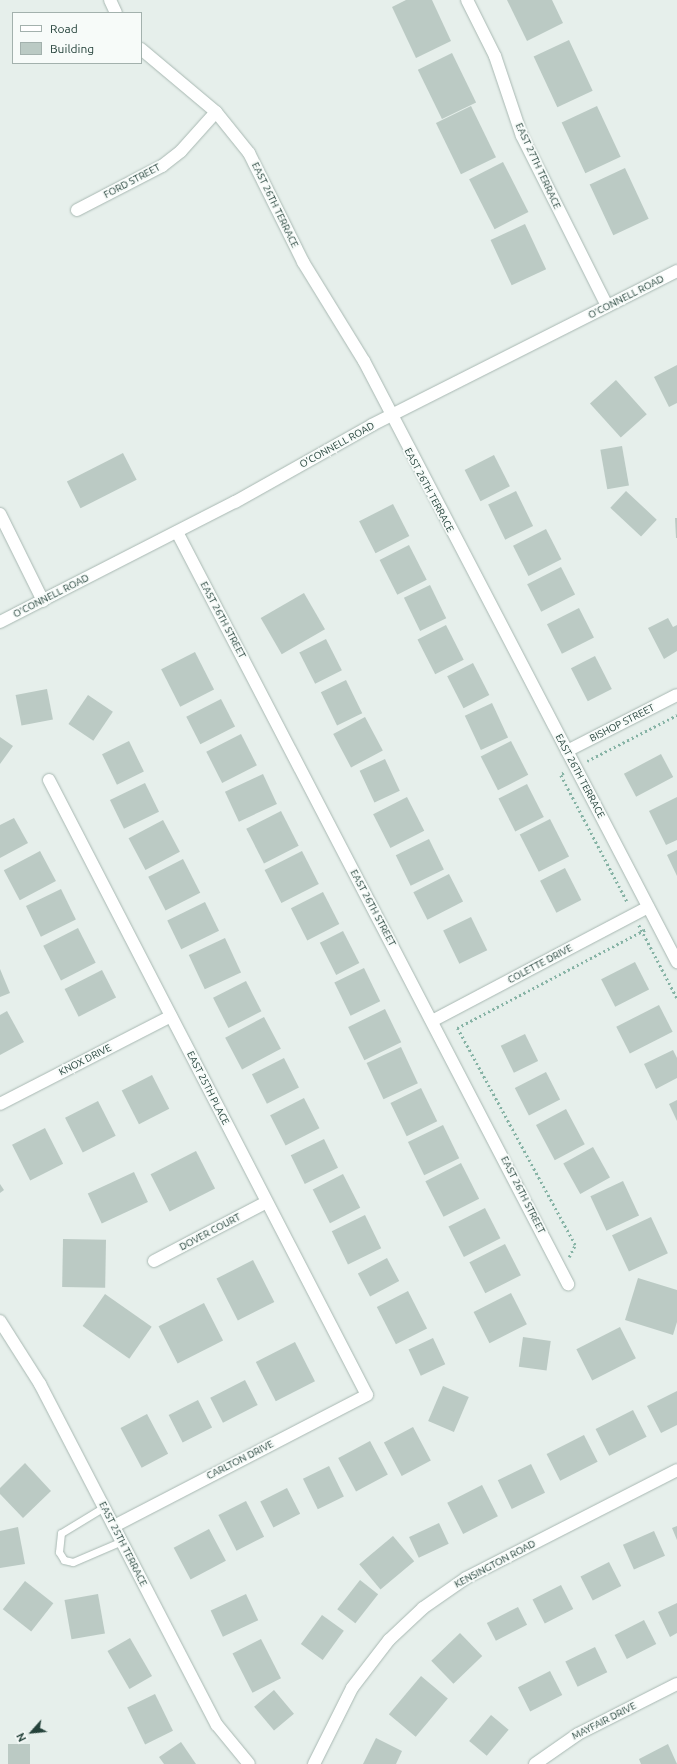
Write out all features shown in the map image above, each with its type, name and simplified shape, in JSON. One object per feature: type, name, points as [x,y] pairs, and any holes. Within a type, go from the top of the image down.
[{"type":"street","points":[[110,0],[116,12]]},
{"type":"street","name":"EAST 27TH TERRACE","points":[[467,0],[495,56],[522,136],[607,306]]},
{"type":"street","name":"EAST 26TH TERRACE","points":[[142,50],[216,112],[249,153],[303,262],[364,361],[391,416],[677,962]]},
{"type":"street","name":"FORD STREET","points":[[77,210],[162,166],[181,151],[216,112]]},
{"type":"street","name":"O'CONNELL ROAD","points":[[0,622],[177,532],[391,416],[677,271]]},
{"type":"street","points":[[0,514],[43,601]]},
{"type":"street","name":"EAST 26TH STREET","points":[[177,532],[566,1279]]},
{"type":"street","name":"BISHOP STREET","points":[[567,751],[677,695]]},
{"type":"street","name":"EAST 25TH PLACE","points":[[49,780],[367,1395]]},
{"type":"street","name":"COLETTE DRIVE","points":[[432,1021],[648,907]]},
{"type":"street","name":"KNOX DRIVE","points":[[0,1104],[171,1016]]},
{"type":"street","name":"DOVER COURT","points":[[154,1261],[267,1202]]},
{"type":"street","name":"EAST 25TH TERRACE","points":[[0,1322],[40,1384],[217,1725],[249,1764]]},
{"type":"street","name":"CARLTON DRIVE","points":[[114,1526],[367,1395]]},
{"type":"street","name":"KENSINGTON ROAD","points":[[314,1764],[352,1688],[388,1640],[423,1608],[466,1578],[677,1470]]},
{"type":"street","name":"MAYFAIR DRIVE","points":[[535,1764],[578,1734],[677,1684]]},
{"type":"lane","points":[[104,1507],[61,1533],[59,1552],[64,1560],[73,1562],[122,1541]]},
{"type":"path","points":[[566,1279],[575,1245],[457,1028],[658,925]]},
{"type":"building","points":[[406,0],[432,0],[451,41],[416,58],[392,7]]},
{"type":"building","points":[[507,0],[552,0],[563,23],[527,41]]},
{"type":"building","points":[[569,40],[593,91],[557,107],[534,56]]},
{"type":"building","points":[[452,53],[476,102],[442,119],[418,70]]},
{"type":"building","points":[[471,106],[496,157],[461,174],[436,123]]},
{"type":"building","points":[[597,106],[621,157],[585,173],[562,122]]},
{"type":"building","points":[[503,162],[528,212],[495,229],[469,179]]},
{"type":"building","points":[[625,168],[649,219],[613,235],[590,184]]},
{"type":"building","points":[[525,224],[546,269],[512,285],[491,240]]},
{"type":"building","points":[[677,365],[677,403],[669,407],[654,377]]},
{"type":"building","points":[[616,380],[647,414],[621,438],[590,403]]},
{"type":"building","points":[[622,446],[629,485],[607,489],[600,450]]},
{"type":"building","points":[[123,453],[137,480],[80,508],[67,482]]},
{"type":"building","points":[[494,455],[510,486],[480,501],[465,470]]},
{"type":"building","points":[[516,491],[533,526],[505,540],[488,505]]},
{"type":"building","points":[[626,491],[657,520],[641,536],[610,508]]},
{"type":"building","points":[[393,504],[409,536],[375,553],[359,521]]},
{"type":"building","points":[[675,518],[677,518],[677,538],[676,538]]},
{"type":"building","points":[[546,529],[561,559],[528,576],[513,546]]},
{"type":"building","points":[[409,545],[427,580],[397,595],[380,560]]},
{"type":"building","points":[[561,567],[575,595],[541,612],[527,584]]},
{"type":"building","points":[[430,585],[446,618],[420,631],[404,598]]},
{"type":"building","points":[[304,593],[325,629],[282,654],[261,618]]},
{"type":"building","points":[[579,608],[594,637],[562,654],[547,624]]},
{"type":"building","points":[[668,618],[673,627],[677,625],[677,651],[664,659],[648,628]]},
{"type":"building","points":[[446,625],[464,660],[435,674],[417,640]]},
{"type":"building","points":[[326,639],[342,670],[315,684],[299,653]]},
{"type":"building","points":[[195,652],[214,689],[180,707],[161,669]]},
{"type":"building","points":[[595,656],[612,689],[588,701],[571,668]]},
{"type":"building","points":[[473,663],[489,695],[464,708],[447,676]]},
{"type":"building","points":[[346,680],[362,713],[337,726],[321,692]]},
{"type":"building","points":[[47,689],[53,719],[22,726],[16,695]]},
{"type":"building","points":[[88,695],[113,712],[93,741],[68,724]]},
{"type":"building","points":[[221,699],[235,727],[200,744],[186,717]]},
{"type":"building","points":[[492,703],[508,737],[481,750],[465,716]]},
{"type":"building","points":[[365,717],[383,751],[351,767],[333,734]]},
{"type":"building","points":[[241,734],[257,765],[222,783],[206,752]]},
{"type":"building","points":[[0,737],[13,746],[0,764]]},
{"type":"building","points":[[129,741],[144,772],[117,785],[102,754]]},
{"type":"building","points":[[511,741],[528,775],[498,790],[481,756]]},
{"type":"building","points":[[661,754],[673,777],[636,797],[624,774]]},
{"type":"building","points":[[385,759],[400,791],[374,803],[360,771]]},
{"type":"building","points":[[263,774],[277,804],[239,822],[225,792]]},
{"type":"building","points":[[145,783],[159,812],[124,829],[110,800]]},
{"type":"building","points":[[527,784],[544,817],[515,831],[498,799]]},
{"type":"building","points":[[407,797],[424,831],[390,848],[373,814]]},
{"type":"building","points":[[677,797],[677,840],[666,845],[649,811]]},
{"type":"building","points":[[281,811],[299,846],[264,863],[246,829]]},
{"type":"building","points":[[14,818],[28,843],[0,858],[0,825]]},
{"type":"building","points":[[550,819],[569,856],[539,872],[520,834]]},
{"type":"building","points":[[163,820],[180,852],[145,870],[129,838]]},
{"type":"building","points":[[429,839],[444,870],[411,886],[396,855]]},
{"type":"building","points":[[677,850],[677,876],[667,855]]},
{"type":"building","points":[[40,851],[56,881],[20,900],[4,870]]},
{"type":"building","points":[[302,851],[319,884],[281,903],[265,870]]},
{"type":"building","points":[[183,859],[200,893],[166,911],[148,877]]},
{"type":"building","points":[[565,868],[581,900],[556,913],[540,881]]},
{"type":"building","points":[[449,874],[463,902],[427,920],[413,892]]},
{"type":"building","points":[[61,889],[76,920],[41,937],[26,906]]},
{"type":"building","points":[[323,892],[339,924],[307,940],[291,908]]},
{"type":"building","points":[[205,902],[219,931],[181,949],[167,920]]},
{"type":"building","points":[[471,917],[487,950],[459,964],[443,931]]},
{"type":"building","points":[[78,928],[96,963],[61,980],[43,946]]},
{"type":"building","points":[[343,931],[359,963],[336,975],[320,943]]},
{"type":"building","points":[[225,938],[241,972],[205,989],[189,955]]},
{"type":"building","points":[[635,962],[649,990],[615,1007],[601,979]]},
{"type":"building","points":[[364,968],[380,1001],[351,1016],[334,982]]},
{"type":"building","points":[[0,969],[10,993],[0,997]]},
{"type":"building","points":[[102,970],[116,998],[79,1017],[65,989]]},
{"type":"building","points":[[246,981],[261,1011],[228,1028],[213,998]]},
{"type":"building","points":[[659,1005],[673,1032],[630,1054],[616,1027]]},
{"type":"building","points":[[385,1009],[401,1042],[364,1060],[348,1027]]},
{"type":"building","points":[[7,1011],[24,1042],[0,1055],[0,1015]]},
{"type":"building","points":[[264,1017],[281,1049],[242,1069],[225,1038]]},
{"type":"building","points":[[525,1034],[538,1061],[514,1073],[501,1046]]},
{"type":"building","points":[[401,1047],[418,1083],[383,1099],[367,1063]]},
{"type":"building","points":[[673,1050],[677,1058],[677,1078],[656,1089],[644,1064]]},
{"type":"building","points":[[284,1058],[299,1087],[267,1104],[252,1074]]},
{"type":"building","points":[[546,1072],[560,1100],[529,1116],[515,1088]]},
{"type":"building","points":[[152,1075],[169,1109],[139,1124],[122,1090]]},
{"type":"building","points":[[421,1088],[437,1121],[407,1136],[390,1103]]},
{"type":"building","points":[[304,1098],[319,1128],[286,1146],[270,1115]]},
{"type":"building","points":[[677,1100],[677,1121],[669,1104]]},
{"type":"building","points":[[98,1101],[116,1136],[83,1153],[65,1118]]},
{"type":"building","points":[[566,1109],[585,1144],[555,1160],[536,1125]]},
{"type":"building","points":[[443,1125],[459,1158],[424,1175],[408,1142]]},
{"type":"building","points":[[45,1128],[63,1164],[30,1180],[12,1145]]},
{"type":"building","points":[[324,1139],[338,1168],[305,1184],[291,1155]]},
{"type":"building","points":[[593,1147],[610,1178],[580,1194],[563,1163]]},
{"type":"building","points":[[196,1151],[215,1188],[170,1212],[151,1174]]},
{"type":"building","points":[[461,1163],[479,1199],[444,1217],[425,1181]]},
{"type":"building","points":[[134,1172],[148,1202],[102,1223],[88,1194]]},
{"type":"building","points":[[343,1174],[360,1208],[330,1223],[313,1189]]},
{"type":"building","points":[[623,1181],[639,1215],[606,1231],[590,1196]]},
{"type":"building","points":[[0,1184],[4,1190],[0,1193]]},
{"type":"building","points":[[485,1208],[500,1238],[464,1257],[448,1227]]},
{"type":"building","points":[[365,1215],[381,1248],[348,1264],[332,1231]]},
{"type":"building","points":[[651,1217],[668,1253],[629,1271],[612,1235]]},
{"type":"building","points":[[63,1239],[106,1240],[105,1288],[62,1287]]},
{"type":"building","points":[[505,1244],[521,1275],[485,1293],[469,1262]]},
{"type":"building","points":[[387,1258],[399,1281],[370,1296],[358,1273]]},
{"type":"building","points":[[253,1260],[274,1302],[238,1320],[216,1279]]},
{"type":"building","points":[[638,1278],[677,1290],[677,1322],[673,1335],[625,1320]]},
{"type":"building","points":[[408,1291],[427,1328],[396,1344],[377,1307]]},
{"type":"building","points":[[511,1293],[527,1324],[489,1343],[474,1312]]},
{"type":"building","points":[[105,1294],[152,1327],[129,1359],[83,1326]]},
{"type":"building","points":[[204,1303],[223,1340],[178,1364],[159,1326]]},
{"type":"building","points":[[620,1327],[636,1358],[592,1380],[576,1349]]},
{"type":"building","points":[[523,1337],[551,1341],[547,1371],[519,1367]]},
{"type":"building","points":[[433,1338],[445,1364],[421,1376],[409,1349]]},
{"type":"building","points":[[295,1342],[315,1381],[276,1401],[256,1362]]},
{"type":"building","points":[[245,1380],[258,1405],[223,1423],[210,1398]]},
{"type":"building","points":[[443,1386],[469,1397],[454,1432],[428,1421]]},
{"type":"building","points":[[677,1391],[677,1425],[661,1433],[647,1406]]},
{"type":"building","points":[[198,1400],[212,1428],[183,1443],[169,1415]]},
{"type":"building","points":[[633,1410],[647,1437],[609,1456],[596,1429]]},
{"type":"building","points":[[147,1414],[168,1454],[142,1468],[121,1428]]},
{"type":"building","points":[[413,1427],[431,1461],[402,1476],[384,1442]]},
{"type":"building","points":[[584,1435],[598,1462],[560,1481],[547,1454]]},
{"type":"building","points":[[370,1441],[388,1475],[356,1491],[338,1458]]},
{"type":"building","points":[[25,1463],[51,1491],[23,1518],[0,1494],[0,1488]]},
{"type":"building","points":[[531,1464],[545,1493],[512,1509],[498,1480]]},
{"type":"building","points":[[329,1466],[344,1497],[318,1509],[303,1479]]},
{"type":"building","points":[[482,1485],[498,1516],[463,1534],[447,1503]]},
{"type":"building","points":[[287,1488],[300,1514],[273,1527],[260,1502]]},
{"type":"building","points":[[246,1501],[264,1537],[237,1551],[218,1515]]},
{"type":"building","points":[[439,1523],[449,1544],[419,1558],[409,1537]]},
{"type":"building","points":[[677,1526],[677,1540],[672,1528]]},
{"type":"building","points":[[18,1527],[25,1564],[0,1568],[0,1531]]},
{"type":"building","points":[[209,1529],[226,1561],[191,1580],[174,1548]]},
{"type":"building","points":[[654,1531],[665,1556],[634,1569],[623,1545]]},
{"type":"building","points":[[393,1536],[414,1561],[381,1590],[359,1564]]},
{"type":"building","points":[[609,1562],[621,1586],[593,1601],[580,1577]]},
{"type":"building","points":[[360,1580],[378,1594],[355,1623],[337,1609]]},
{"type":"building","points":[[25,1581],[53,1603],[31,1632],[3,1609]]},
{"type":"building","points":[[561,1585],[573,1609],[545,1624],[532,1600]]},
{"type":"building","points":[[98,1594],[105,1633],[71,1639],[65,1600]]},
{"type":"building","points":[[246,1594],[258,1620],[223,1637],[211,1610]]},
{"type":"building","points":[[677,1603],[677,1633],[670,1637],[658,1612]]},
{"type":"building","points":[[518,1607],[527,1625],[496,1641],[487,1623]]},
{"type":"building","points":[[322,1615],[344,1631],[323,1660],[301,1644]]},
{"type":"building","points":[[644,1620],[656,1644],[627,1659],[615,1635]]},
{"type":"building","points":[[460,1633],[482,1656],[453,1684],[431,1661]]},
{"type":"building","points":[[130,1638],[152,1676],[129,1689],[107,1651]]},
{"type":"building","points":[[261,1639],[281,1678],[252,1693],[232,1654]]},
{"type":"building","points":[[595,1647],[607,1672],[578,1687],[565,1661]]},
{"type":"building","points":[[550,1671],[562,1695],[530,1711],[518,1687]]},
{"type":"building","points":[[421,1676],[448,1698],[416,1737],[389,1714]]},
{"type":"building","points":[[274,1690],[294,1714],[274,1730],[254,1707]]},
{"type":"building","points":[[155,1694],[173,1731],[145,1744],[127,1708]]},
{"type":"building","points":[[491,1715],[509,1730],[487,1756],[469,1741]]},
{"type":"building","points":[[376,1738],[402,1751],[396,1764],[363,1764]]},
{"type":"building","points":[[181,1742],[196,1764],[164,1764],[159,1757]]},
{"type":"building","points":[[8,1744],[30,1744],[30,1764],[8,1764]]},
{"type":"building","points":[[668,1744],[677,1764],[641,1764],[639,1759]]}]
